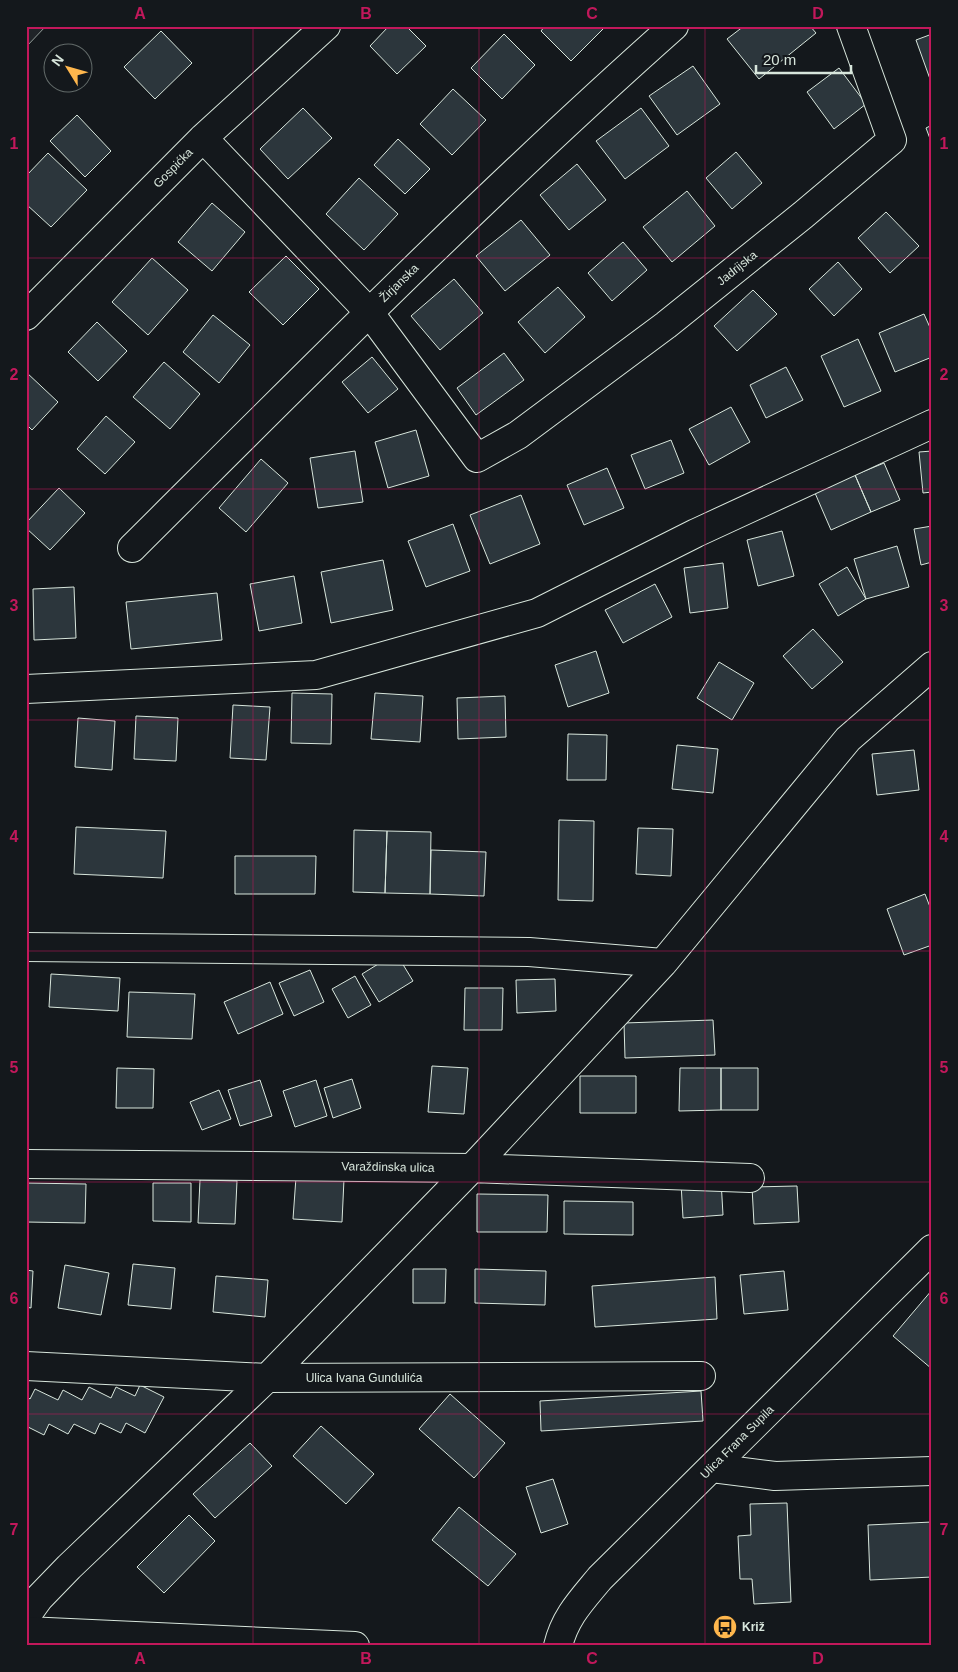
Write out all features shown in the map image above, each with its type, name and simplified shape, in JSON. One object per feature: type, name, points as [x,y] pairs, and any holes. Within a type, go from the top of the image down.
[{"type":"street","name":"Gospićka","points":[[26,316],[203,138],[326,26]]},
{"type":"street","name":"Žirjanska","points":[[132,548],[369,312],[583,107],[674,26]]},
{"type":"street","name":"Jadrijska","points":[[369,312],[477,458],[518,435],[666,326],[892,140],[851,26]]},
{"type":"street","points":[[203,138],[369,312]]},
{"type":"street","points":[[26,689],[316,675],[537,613],[696,533],[932,424]]},
{"type":"street","points":[[26,1616],[39,1598],[69,1567],[267,1378],[472,1168],[663,963],[848,739],[932,666]]},
{"type":"street","points":[[26,947],[529,952],[663,963]]},
{"type":"street","name":"Varaždinska ulica","points":[[26,1164],[472,1168],[750,1178]]},
{"type":"street","name":"Ulica Frana Supila","points":[[558,1646],[562,1629],[572,1612],[600,1578],[932,1249]]},
{"type":"street","name":"Ulica Ivana Gundulića","points":[[26,1366],[267,1378],[701,1376]]},
{"type":"street","points":[[712,1468],[775,1476],[932,1471]]},
{"type":"street","points":[[26,1631],[355,1646]]},
{"type":"shaded area","points":[[26,26],[46,26],[26,47]]},
{"type":"building","points":[[389,26],[406,26],[426,46],[397,74],[370,46]]},
{"type":"building","points":[[545,26],[606,26],[571,61],[541,31]]},
{"type":"building","points":[[744,26],[810,26],[816,33],[759,79],[727,39]]},
{"type":"building","points":[[161,31],[192,63],[155,99],[124,67]]},
{"type":"building","points":[[504,34],[535,65],[502,99],[471,68]]},
{"type":"building","points":[[932,34],[932,78],[930,79],[916,40]]},
{"type":"building","points":[[693,66],[720,104],[677,135],[649,96]]},
{"type":"building","points":[[839,68],[866,104],[834,129],[807,92]]},
{"type":"building","points":[[453,89],[486,120],[452,155],[420,124]]},
{"type":"building","points":[[303,108],[332,138],[288,179],[260,149]]},
{"type":"building","points":[[641,108],[669,146],[625,179],[596,141]]},
{"type":"building","points":[[77,115],[111,151],[85,177],[50,141]]},
{"type":"building","points":[[932,125],[932,144],[926,128]]},
{"type":"building","points":[[398,139],[430,169],[405,194],[374,165]]},
{"type":"building","points":[[736,152],[762,183],[732,209],[706,178]]},
{"type":"building","points":[[48,153],[87,190],[51,227],[26,204],[26,176]]},
{"type":"building","points":[[577,164],[606,200],[569,230],[540,195]]},
{"type":"building","points":[[359,178],[398,214],[364,250],[326,214]]},
{"type":"building","points":[[687,191],[715,226],[672,262],[643,227]]},
{"type":"building","points":[[212,203],[245,232],[212,271],[178,242]]},
{"type":"building","points":[[886,212],[919,246],[890,273],[858,238]]},
{"type":"building","points":[[521,220],[550,255],[505,291],[476,256]]},
{"type":"building","points":[[623,242],[647,270],[612,301],[588,273]]},
{"type":"building","points":[[286,256],[319,289],[283,325],[249,292]]},
{"type":"building","points":[[152,258],[188,290],[148,335],[112,302]]},
{"type":"building","points":[[838,262],[862,289],[834,316],[809,289]]},
{"type":"building","points":[[454,279],[483,313],[440,350],[411,316]]},
{"type":"building","points":[[558,287],[585,317],[545,353],[518,322]]},
{"type":"building","points":[[753,290],[777,314],[737,351],[714,326]]},
{"type":"building","points":[[924,314],[932,332],[932,357],[895,372],[879,333]]},
{"type":"building","points":[[213,315],[250,345],[219,383],[183,352]]},
{"type":"building","points":[[97,322],[127,351],[98,381],[68,352]]},
{"type":"building","points":[[858,339],[881,391],[844,407],[821,356]]},
{"type":"building","points":[[504,353],[524,380],[476,415],[457,388]]},
{"type":"building","points":[[372,357],[398,389],[368,413],[342,382]]},
{"type":"building","points":[[164,362],[200,394],[170,429],[133,397]]},
{"type":"building","points":[[786,367],[803,400],[766,418],[750,385]]},
{"type":"building","points":[[26,372],[58,402],[32,430],[26,424]]},
{"type":"building","points":[[731,407],[750,442],[709,465],[689,429]]},
{"type":"building","points":[[106,416],[135,442],[105,474],[77,449]]},
{"type":"building","points":[[416,430],[429,476],[388,488],[375,442]]},
{"type":"building","points":[[671,440],[684,473],[645,489],[631,455]]},
{"type":"building","points":[[355,451],[363,502],[318,508],[310,458]]},
{"type":"building","points":[[932,451],[932,492],[923,493],[919,452]]},
{"type":"building","points":[[261,459],[288,483],[246,532],[219,508]]},
{"type":"building","points":[[884,463],[900,500],[871,512],[855,475]]},
{"type":"building","points":[[607,468],[624,508],[584,525],[567,485]]},
{"type":"building","points":[[855,475],[871,512],[831,530],[815,493]]},
{"type":"building","points":[[59,488],[85,513],[50,550],[26,528],[26,523]]},
{"type":"building","points":[[521,495],[540,544],[490,564],[470,515]]},
{"type":"building","points":[[453,524],[470,571],[426,587],[408,541]]},
{"type":"building","points":[[932,526],[932,562],[921,565],[914,529]]},
{"type":"building","points":[[782,531],[794,576],[758,586],[747,540]]},
{"type":"building","points":[[897,546],[909,587],[866,599],[854,559]]},
{"type":"building","points":[[383,560],[393,610],[331,623],[321,572]]},
{"type":"building","points":[[723,563],[728,608],[690,613],[684,568]]},
{"type":"building","points":[[847,567],[866,599],[838,616],[819,584]]},
{"type":"building","points":[[294,576],[302,623],[259,631],[250,584]]},
{"type":"building","points":[[655,584],[672,617],[623,643],[605,610]]},
{"type":"building","points":[[74,587],[76,638],[34,640],[33,589]]},
{"type":"building","points":[[217,593],[222,640],[131,649],[126,602]]},
{"type":"building","points":[[813,629],[843,662],[812,689],[783,656]]},
{"type":"building","points":[[596,651],[609,693],[568,707],[555,665]]},
{"type":"building","points":[[719,662],[754,683],[732,720],[697,698]]},
{"type":"building","points":[[292,693],[332,694],[331,744],[291,743]]},
{"type":"building","points":[[375,693],[423,696],[420,742],[371,739]]},
{"type":"building","points":[[505,696],[506,737],[458,739],[457,698]]},
{"type":"building","points":[[233,705],[270,707],[266,760],[230,758]]},
{"type":"building","points":[[136,716],[178,718],[176,761],[134,759]]},
{"type":"building","points":[[78,718],[115,721],[112,770],[75,767]]},
{"type":"building","points":[[568,734],[607,735],[606,780],[567,780]]},
{"type":"building","points":[[677,745],[718,749],[713,793],[672,789]]},
{"type":"building","points":[[914,750],[919,790],[877,795],[872,754]]},
{"type":"building","points":[[559,820],[594,821],[593,901],[558,900]]},
{"type":"building","points":[[76,827],[166,831],[163,878],[74,874]]},
{"type":"building","points":[[638,828],[673,829],[671,876],[636,874]]},
{"type":"building","points":[[354,830],[387,831],[385,893],[353,892]]},
{"type":"building","points":[[387,831],[431,832],[430,894],[385,893]]},
{"type":"building","points":[[431,850],[486,852],[484,896],[430,894]]},
{"type":"building","points":[[235,856],[316,856],[315,894],[235,894]]},
{"type":"building","points":[[925,894],[932,912],[932,945],[904,955],[887,909]]},
{"type":"building","points":[[396,953],[413,981],[379,1002],[362,974]]},
{"type":"building","points":[[310,970],[324,1002],[294,1016],[279,983]]},
{"type":"building","points":[[51,974],[120,978],[118,1011],[49,1007]]},
{"type":"building","points":[[355,976],[371,1005],[348,1018],[332,989]]},
{"type":"building","points":[[555,979],[556,1011],[517,1013],[516,980]]},
{"type":"building","points":[[270,982],[283,1014],[238,1034],[224,1002]]},
{"type":"building","points":[[465,988],[503,988],[502,1030],[464,1030]]},
{"type":"building","points":[[129,992],[195,994],[192,1039],[127,1037]]},
{"type":"building","points":[[713,1020],[715,1055],[625,1058],[624,1023]]},
{"type":"building","points":[[26,1066],[28,1066],[27,1105],[26,1105]]},
{"type":"building","points":[[432,1066],[468,1068],[464,1114],[428,1112]]},
{"type":"building","points":[[117,1068],[154,1069],[153,1108],[116,1108]]},
{"type":"building","points":[[680,1068],[721,1068],[721,1110],[679,1111]]},
{"type":"building","points":[[721,1068],[758,1068],[758,1110],[721,1110]]},
{"type":"building","points":[[580,1076],[636,1076],[636,1113],[580,1113]]},
{"type":"building","points":[[352,1079],[361,1108],[333,1118],[324,1088]]},
{"type":"building","points":[[260,1080],[272,1116],[240,1126],[228,1090]]},
{"type":"building","points":[[316,1080],[327,1116],[295,1127],[283,1091]]},
{"type":"building","points":[[219,1090],[231,1119],[202,1130],[190,1102]]},
{"type":"building","points":[[296,1177],[344,1179],[342,1222],[293,1219]]},
{"type":"building","points":[[200,1180],[237,1181],[235,1224],[198,1223]]},
{"type":"building","points":[[721,1180],[723,1215],[683,1218],[681,1183]]},
{"type":"building","points":[[26,1183],[86,1184],[85,1223],[26,1222]]},
{"type":"building","points":[[153,1183],[191,1183],[191,1222],[153,1221]]},
{"type":"building","points":[[797,1186],[799,1222],[754,1224],[752,1187]]},
{"type":"building","points":[[477,1194],[548,1195],[547,1232],[477,1232]]},
{"type":"building","points":[[564,1201],[633,1202],[633,1235],[564,1234]]},
{"type":"building","points":[[133,1264],[175,1268],[171,1309],[128,1305]]},
{"type":"building","points":[[65,1265],[109,1273],[101,1315],[58,1308]]},
{"type":"building","points":[[413,1269],[446,1269],[445,1303],[413,1303]]},
{"type":"building","points":[[475,1269],[546,1271],[545,1305],[475,1303]]},
{"type":"building","points":[[26,1270],[33,1271],[31,1308],[26,1307]]},
{"type":"building","points":[[784,1271],[788,1310],[744,1314],[740,1275]]},
{"type":"building","points":[[216,1276],[268,1280],[265,1317],[213,1312]]},
{"type":"building","points":[[715,1277],[717,1319],[595,1327],[592,1286]]},
{"type":"building","points":[[932,1290],[932,1369],[893,1336]]},
{"type":"building","points":[[140,1385],[164,1397],[145,1433],[126,1423],[121,1433],[100,1423],[95,1434],[74,1424],[68,1434],[49,1424],[44,1435],[26,1426],[26,1396],[30,1399],[35,1389],[58,1400],[63,1390],[82,1400],[89,1387],[111,1398],[116,1387],[135,1396]]},
{"type":"building","points":[[701,1391],[703,1421],[541,1431],[540,1401]]},
{"type":"building","points":[[450,1394],[505,1443],[474,1478],[419,1429]]},
{"type":"building","points":[[321,1426],[374,1474],[346,1504],[293,1456]]},
{"type":"building","points":[[250,1443],[272,1466],[215,1518],[193,1494]]},
{"type":"building","points":[[553,1479],[568,1524],[541,1533],[526,1487]]},
{"type":"building","points":[[787,1503],[791,1602],[754,1604],[752,1579],[740,1579],[738,1536],[751,1535],[750,1504]]},
{"type":"building","points":[[459,1507],[516,1554],[488,1586],[432,1540]]},
{"type":"building","points":[[189,1515],[215,1541],[164,1593],[137,1567]]},
{"type":"building","points":[[932,1522],[932,1577],[870,1580],[868,1525]]},
{"type":"place","name":"Križ","points":[[725,1627]]}]
